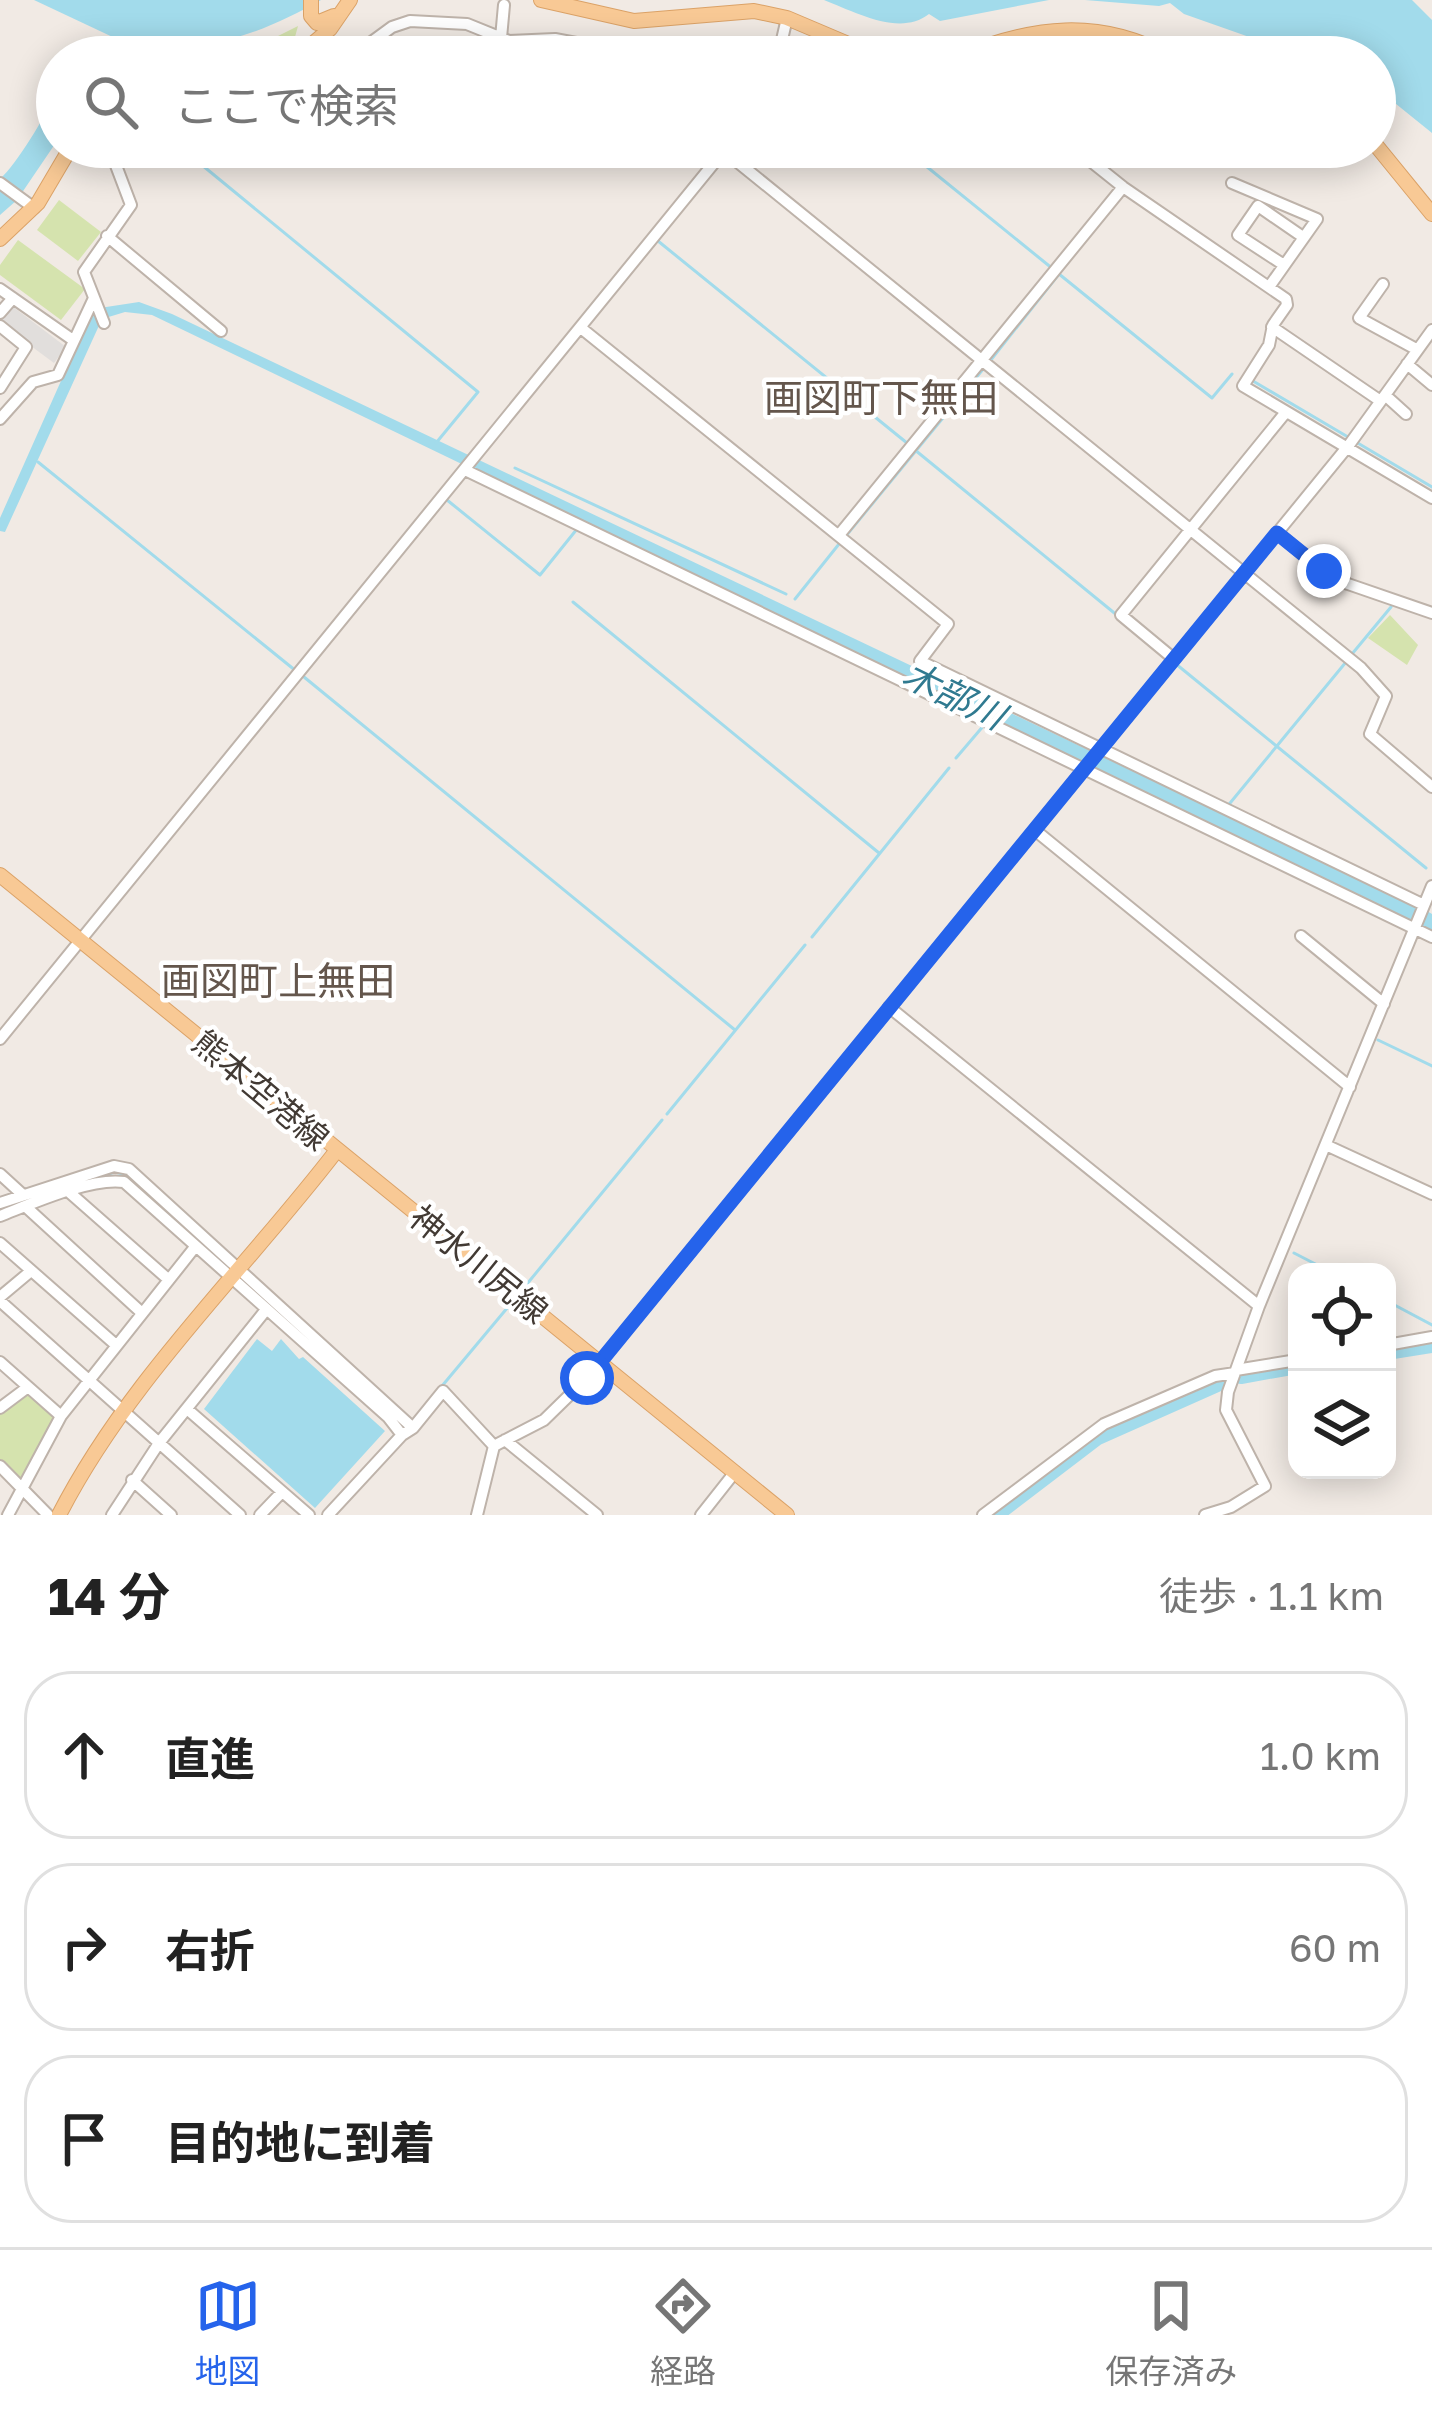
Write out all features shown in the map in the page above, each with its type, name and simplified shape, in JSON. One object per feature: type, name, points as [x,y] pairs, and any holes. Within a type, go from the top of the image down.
[{"type":"main road","points":[[305,36],[309,0]]},
{"type":"main road","points":[[310,22],[330,20],[350,0]]},
{"type":"main road","points":[[322,36],[350,0]]},
{"type":"main road","points":[[541,0],[614,20],[754,11],[787,18],[829,36]]},
{"type":"main road","points":[[310,22],[316,32],[330,29]]},
{"type":"main road","points":[[1040,36],[1082,29],[1129,36]]},
{"type":"main road","points":[[0,239],[59,168]]},
{"type":"main road","points":[[1395,168],[1432,214]]},
{"type":"main road","name":"熊本空港線","points":[[0,875],[337,1150],[123,1412],[81,1472],[59,1515]]},
{"type":"main road","name":"神水川尻線","points":[[337,1150],[787,1515]]},
{"type":"street","points":[[501,36],[504,5]]},
{"type":"street","points":[[783,36],[787,18]]},
{"type":"street","points":[[380,36],[410,21],[467,24],[496,36]]},
{"type":"street","points":[[1082,29],[1097,36]]},
{"type":"street","points":[[104,322],[84,272],[131,205],[117,168]]},
{"type":"street","points":[[0,1039],[710,168]]},
{"type":"street","points":[[748,168],[1349,658],[1386,696],[1370,730],[1375,742],[1432,787]]},
{"type":"street","points":[[1105,168],[1123,187],[1288,302],[1272,327],[1269,345],[1242,383],[1286,412],[1350,443],[1432,498]]},
{"type":"street","points":[[0,183],[31,206]]},
{"type":"street","points":[[1232,183],[1316,219],[1269,287]]},
{"type":"street","points":[[839,536],[1123,187]]},
{"type":"street","points":[[1284,266],[1238,235],[1258,206],[1303,237]]},
{"type":"street","points":[[106,236],[221,332]]},
{"type":"street","points":[[1383,284],[1359,319],[1417,349]]},
{"type":"street","points":[[0,289],[73,340]]},
{"type":"street","points":[[0,313],[13,298]]},
{"type":"street","points":[[0,418],[34,382],[55,378],[96,302]]},
{"type":"street","points":[[0,326],[26,346],[0,388]]},
{"type":"street","points":[[1272,327],[1406,414]]},
{"type":"street","points":[[580,328],[948,624],[920,661],[1424,905]]},
{"type":"street","points":[[477,1515],[500,1443],[544,1420],[600,1362],[1350,443],[1432,330]]},
{"type":"street","points":[[1407,364],[1432,385]]},
{"type":"street","points":[[1174,659],[1121,615],[1286,412]]},
{"type":"street","points":[[466,469],[1432,937]]},
{"type":"street","points":[[1277,533],[1348,584],[1432,613]]},
{"type":"street","points":[[1036,831],[1350,1087]]},
{"type":"street","points":[[1205,1515],[1231,1507],[1265,1486],[1226,1410],[1235,1372],[1432,886]]},
{"type":"street","points":[[1301,936],[1384,1004]]},
{"type":"street","points":[[889,1007],[1259,1306]]},
{"type":"street","points":[[1328,1146],[1432,1194]]},
{"type":"street","points":[[0,1216],[24,1201],[114,1166],[129,1169],[234,1275],[408,1431]]},
{"type":"street","points":[[0,1174],[142,1313]]},
{"type":"street","points":[[0,1203],[124,1181],[234,1275],[265,1311],[408,1431]]},
{"type":"street","points":[[69,1192],[169,1280]]},
{"type":"street","points":[[0,1243],[116,1345]]},
{"type":"street","points":[[8,1515],[62,1416],[195,1246]]},
{"type":"street","points":[[31,1271],[0,1299],[240,1515]]},
{"type":"street","points":[[112,1515],[131,1480],[265,1311]]},
{"type":"street","points":[[1396,1343],[1432,1337]]},
{"type":"street","points":[[0,1362],[62,1416]]},
{"type":"street","points":[[983,1515],[1104,1424],[1215,1376],[1288,1362]]},
{"type":"street","points":[[0,1408],[28,1387]]},
{"type":"street","points":[[328,1515],[446,1390],[500,1443],[597,1515]]},
{"type":"street","points":[[187,1409],[309,1515]]},
{"type":"street","points":[[0,1466],[48,1515]]},
{"type":"street","points":[[701,1515],[735,1472]]},
{"type":"street","points":[[131,1480],[171,1515]]},
{"type":"street","points":[[260,1515],[281,1492]]},
{"type":"green space","points":[[59,200],[101,232],[78,261],[37,230]]},
{"type":"green space","points":[[18,240],[85,289],[61,320],[0,275],[0,265]]},
{"type":"green space","points":[[1390,615],[1418,645],[1407,665],[1368,638]]},
{"type":"green space","points":[[25,1393],[56,1418],[21,1480],[16,1481],[0,1462],[0,1412]]},
{"type":"shaded area","points":[[12,306],[66,347],[54,363],[0,323]]},
{"type":"water","points":[[34,0],[321,0],[240,36],[110,36]]},
{"type":"water","points":[[824,0],[1049,0],[940,21],[929,14],[891,23]]},
{"type":"water","points":[[1085,0],[1412,0],[1432,20],[1432,133],[1396,104],[1396,36],[1246,36],[1184,14],[1170,3]]},
{"type":"water","points":[[36,128],[39,168],[0,215],[0,179]]},
{"type":"water","name":"木部川","points":[[139,302],[1427,911],[1432,914],[1432,931],[152,315],[125,312],[102,319],[5,532],[0,531],[0,518],[93,309]]},
{"type":"water","points":[[257,1339],[272,1351],[281,1339],[385,1431],[315,1508],[204,1409]]},
{"type":"waterway","points":[[206,168],[478,392],[436,443]]},
{"type":"waterway","points":[[928,168],[1053,269]]},
{"type":"waterway","points":[[658,241],[907,443]]},
{"type":"waterway","points":[[990,361],[1059,274],[1212,398],[1232,374]]},
{"type":"waterway","points":[[845,537],[984,368]]},
{"type":"waterway","points":[[1253,381],[1348,437]]},
{"type":"waterway","points":[[1356,442],[1432,487]]},
{"type":"waterway","points":[[915,450],[1118,616]]},
{"type":"waterway","points":[[38,462],[296,671]]},
{"type":"waterway","points":[[515,468],[786,594]]},
{"type":"waterway","points":[[447,500],[540,575],[577,529]]},
{"type":"waterway","points":[[795,599],[839,544]]},
{"type":"waterway","points":[[573,602],[879,853]]},
{"type":"waterway","points":[[1352,654],[1391,607]]},
{"type":"waterway","points":[[1226,808],[1346,662]]},
{"type":"waterway","points":[[1176,664],[1426,868]]},
{"type":"waterway","points":[[304,677],[735,1030]]},
{"type":"waterway","name":"木部川","points":[[956,758],[985,724]]},
{"type":"waterway","points":[[812,937],[949,768]]},
{"type":"waterway","points":[[667,1114],[805,945]]},
{"type":"waterway","points":[[1378,1040],[1432,1066]]},
{"type":"waterway","points":[[522,1290],[662,1120]]},
{"type":"waterway","points":[[99,1177],[115,1172],[127,1175],[195,1238]]},
{"type":"waterway","points":[[1294,1253],[1313,1263]]},
{"type":"waterway","points":[[442,1386],[513,1301]]},
{"type":"waterway","points":[[1396,1306],[1432,1325]]},
{"type":"waterway","points":[[1396,1352],[1432,1346]]},
{"type":"waterway","points":[[1241,1377],[1288,1369]]},
{"type":"waterway","points":[[997,1515],[1098,1438],[1224,1382]]},
{"type":"waterway","points":[[381,1451],[394,1436]]},
{"type":"district","name":"画図町下無田","points":[[881,398]]},
{"type":"district","name":"画図町上無田","points":[[278,981]]},
{"type":"route","points":[[587,1378],[1277,533],[1324,571]]}]
